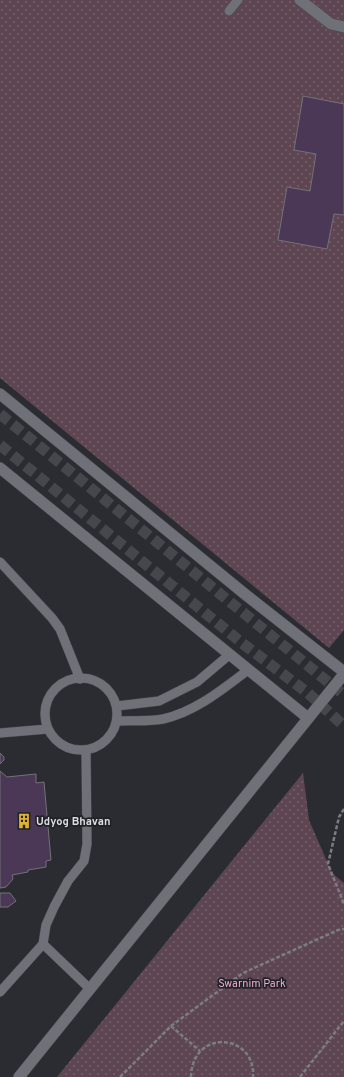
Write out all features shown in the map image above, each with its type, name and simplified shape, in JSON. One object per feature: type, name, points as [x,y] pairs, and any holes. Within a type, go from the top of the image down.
[{"type":"street","points":[[300,0],[331,24],[344,27]]},
{"type":"street","points":[[0,394],[344,673],[19,1077]]},
{"type":"street","points":[[0,468],[308,718]]},
{"type":"lane","points":[[229,10],[238,0]]},
{"type":"lane","points":[[0,562],[52,618],[60,629],[80,679]]},
{"type":"lane","points":[[117,706],[159,701],[197,682],[229,655]]},
{"type":"lane","points":[[117,721],[163,719],[190,709],[225,687],[248,670]]},
{"type":"lane","points":[[85,678],[99,683],[110,692],[117,706],[117,721],[111,735],[100,745],[86,750],[70,749],[57,742],[48,729],[45,714],[48,700],[57,687],[70,680],[80,679],[85,678]]},
{"type":"lane","points":[[0,733],[48,729]]},
{"type":"lane","points":[[0,992],[43,944],[46,926],[54,907],[68,881],[84,861],[87,844],[86,750]]},
{"type":"lane","points":[[43,944],[90,989]]},
{"type":"path","points":[[344,809],[339,817],[328,864],[344,904]]},
{"type":"path","points":[[120,1077],[171,1026],[244,973],[338,930],[344,929]]},
{"type":"path","points":[[300,1077],[344,1020]]},
{"type":"path","points":[[171,1026],[200,1051]]},
{"type":"path","points":[[191,1077],[191,1068],[194,1059],[200,1051],[216,1042],[226,1042],[243,1050],[249,1057],[253,1066],[253,1077]]},
{"type":"green space","points":[[0,0],[344,0],[344,630],[329,648],[0,378]]},
{"type":"green space","name":"Swarnim Park","points":[[303,773],[309,820],[332,873],[344,883],[344,1077],[57,1077]]},
{"type":"building","points":[[303,96],[344,104],[344,215],[334,214],[327,249],[278,240],[287,187],[310,191],[316,154],[294,150]]},
{"type":"building","points":[[0,753],[4,757],[4,760],[0,764]]},
{"type":"building","name":"Udyog Bhavan","points":[[0,771],[7,777],[36,774],[36,783],[44,782],[51,860],[46,861],[46,867],[28,870],[28,872],[12,875],[13,879],[6,887],[0,888]]},
{"type":"building","points":[[0,893],[10,893],[16,901],[8,907],[0,907]]},
{"type":"tunnel","points":[[0,414],[344,695]]},
{"type":"tunnel","points":[[0,445],[242,643],[308,693],[344,726]]},
{"type":"place","name":"Udyog Bhavan","points":[[24,821]]}]
